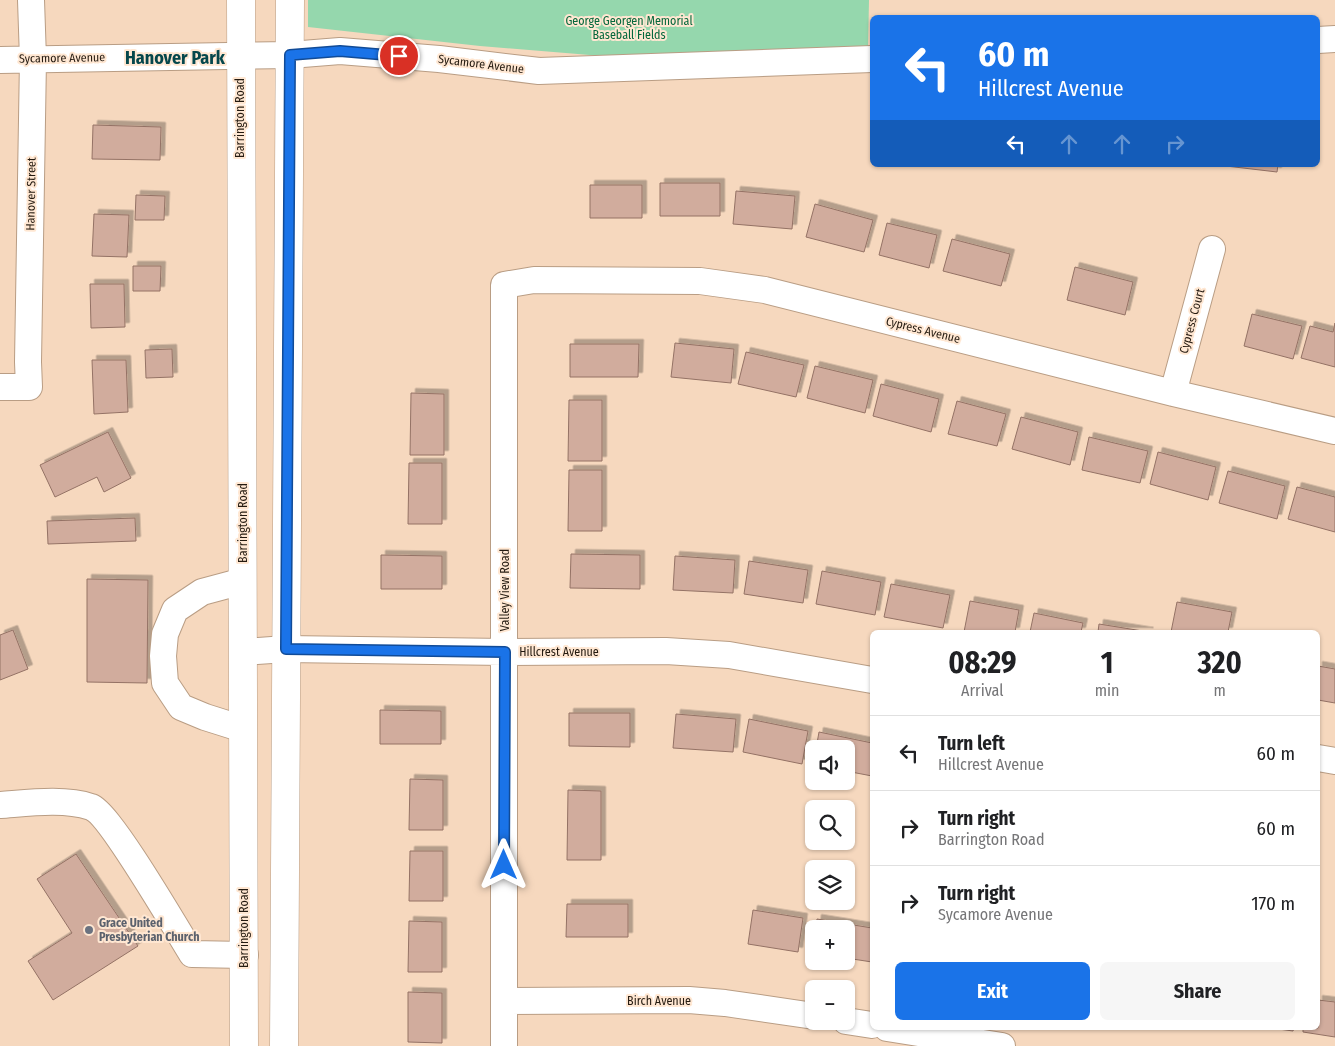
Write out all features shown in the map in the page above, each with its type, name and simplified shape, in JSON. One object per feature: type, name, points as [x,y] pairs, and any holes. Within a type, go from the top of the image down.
[{"type":"main road","name":"Barrington Road","points":[[241,0],[244,1046]]},
{"type":"main road","points":[[284,1046],[290,0]]},
{"type":"street","name":"Hanover Street","points":[[0,387],[29,387],[33,59],[31,0]]},
{"type":"street","points":[[1320,40],[1335,39]]},
{"type":"street","name":"Sycamore Avenue","points":[[0,60],[290,55],[340,51],[439,59],[539,71],[870,59]]},
{"type":"street","name":"Cypress Court","points":[[1173,393],[1212,249]]},
{"type":"street","name":"Cypress Avenue","points":[[504,285],[534,280],[700,281],[766,290],[1173,393],[1335,431]]},
{"type":"street","name":"Valley View Road","points":[[504,285],[504,1046]]},
{"type":"street","points":[[243,581],[202,592],[175,610],[165,634],[163,656],[165,683],[180,707],[243,729]]},
{"type":"street","name":"Hillcrest Avenue","points":[[243,652],[286,649],[505,652],[666,651],[729,655],[870,680]]},
{"type":"street","points":[[1320,758],[1335,761]]},
{"type":"street","points":[[0,805],[58,802],[93,808],[117,834],[192,954],[245,955]]},
{"type":"street","name":"Birch Avenue","points":[[504,1000],[689,1000],[725,1003],[805,1015]]},
{"type":"street","points":[[855,1022],[870,1025]]},
{"type":"street","points":[[900,1030],[1002,1046]]},
{"type":"green space","name":"George Georgen Memorial Baseball Fields","points":[[308,0],[869,0],[868,47],[614,57],[480,46],[308,27]]},
{"type":"building","points":[[93,125],[161,127],[160,160],[92,159]]},
{"type":"building","points":[[1234,167],[1278,167],[1277,172]]},
{"type":"building","points":[[660,183],[720,183],[720,216],[660,216]]},
{"type":"building","points":[[590,185],[642,185],[642,218],[590,218]]},
{"type":"building","points":[[736,191],[795,196],[792,229],[733,224]]},
{"type":"building","points":[[136,195],[165,196],[164,220],[135,220]]},
{"type":"building","points":[[815,204],[873,220],[864,252],[806,237]]},
{"type":"building","points":[[94,214],[129,215],[127,257],[92,256]]},
{"type":"building","points":[[887,223],[937,235],[929,268],[879,255]]},
{"type":"building","points":[[952,239],[1010,254],[1001,286],[943,271]]},
{"type":"building","points":[[133,266],[161,266],[160,291],[133,291]]},
{"type":"building","points":[[1075,267],[1133,282],[1125,315],[1067,300]]},
{"type":"building","points":[[90,284],[124,284],[125,327],[91,328]]},
{"type":"building","points":[[1252,314],[1302,326],[1293,359],[1244,346]]},
{"type":"building","points":[[1335,323],[1335,367],[1301,358],[1310,326],[1333,332]]},
{"type":"building","points":[[675,343],[734,349],[731,383],[671,377]]},
{"type":"building","points":[[570,344],[639,344],[638,377],[570,377]]},
{"type":"building","points":[[172,349],[173,377],[146,378],[145,350]]},
{"type":"building","points":[[746,352],[804,365],[796,397],[738,384]]},
{"type":"building","points":[[92,360],[126,360],[128,412],[94,414]]},
{"type":"building","points":[[815,366],[873,380],[865,413],[807,398]]},
{"type":"building","points":[[881,384],[939,399],[931,432],[873,416]]},
{"type":"building","points":[[411,393],[444,394],[444,455],[410,455]]},
{"type":"building","points":[[569,400],[602,400],[602,461],[568,461]]},
{"type":"building","points":[[957,401],[1006,414],[997,446],[948,434]]},
{"type":"building","points":[[1021,417],[1078,432],[1070,465],[1012,449]]},
{"type":"building","points":[[108,432],[131,478],[104,492],[97,477],[55,497],[40,465]]},
{"type":"building","points":[[1089,437],[1148,451],[1140,483],[1082,470]]},
{"type":"building","points":[[1158,452],[1216,467],[1208,500],[1150,484]]},
{"type":"building","points":[[409,463],[442,463],[442,524],[408,524]]},
{"type":"building","points":[[569,470],[602,470],[602,531],[568,531]]},
{"type":"building","points":[[1228,471],[1285,486],[1277,519],[1219,503]]},
{"type":"building","points":[[1297,487],[1335,497],[1335,532],[1288,519]]},
{"type":"building","points":[[135,518],[136,541],[48,544],[47,521]]},
{"type":"building","points":[[571,554],[640,555],[640,589],[570,588]]},
{"type":"building","points":[[381,555],[442,556],[442,589],[381,589]]},
{"type":"building","points":[[675,556],[735,560],[733,593],[673,590]]},
{"type":"building","points":[[749,561],[808,570],[803,603],[744,594]]},
{"type":"building","points":[[822,571],[881,582],[875,615],[816,604]]},
{"type":"building","points":[[87,579],[148,580],[147,683],[87,682]]},
{"type":"building","points":[[891,584],[950,595],[943,628],[884,617]]},
{"type":"building","points":[[970,601],[1019,610],[1015,630],[964,630]]},
{"type":"building","points":[[1177,602],[1232,612],[1228,630],[1171,630]]},
{"type":"building","points":[[1034,613],[1083,623],[1081,630],[1030,630]]},
{"type":"building","points":[[1099,624],[1136,630],[1098,630]]},
{"type":"building","points":[[13,630],[28,669],[0,680],[0,635]]},
{"type":"building","points":[[1320,666],[1335,669],[1335,703],[1320,700]]},
{"type":"building","points":[[380,710],[441,711],[441,744],[380,744]]},
{"type":"building","points":[[569,713],[630,713],[630,747],[569,746]]},
{"type":"building","points":[[676,714],[736,719],[733,752],[673,748]]},
{"type":"building","points":[[749,719],[808,731],[802,764],[743,752]]},
{"type":"building","points":[[819,732],[870,743],[870,776],[855,773],[855,740],[818,740]]},
{"type":"building","points":[[410,779],[443,780],[443,830],[409,830]]},
{"type":"building","points":[[568,790],[601,791],[601,860],[567,860]]},
{"type":"building","points":[[410,851],[443,851],[443,901],[409,901]]},
{"type":"building","points":[[76,854],[138,946],[53,1000],[28,961],[72,933],[37,879]]},
{"type":"building","points":[[567,904],[628,904],[628,937],[566,937]]},
{"type":"building","points":[[753,910],[803,918],[798,952],[748,944]]},
{"type":"building","points":[[409,921],[442,922],[442,972],[408,972]]},
{"type":"building","points":[[855,925],[870,928],[870,962],[855,959]]},
{"type":"building","points":[[408,992],[442,993],[442,1043],[408,1042]]},
{"type":"building","points":[[1320,1000],[1335,1002],[1335,1037],[1303,1032],[1303,1030],[1320,1030]]},
{"type":"place","name":"Grace United Presbyterian Church","points":[[89,930]]},
{"type":"district","name":"Hanover Park","points":[[175,58]]},
{"type":"route","points":[[399,56],[340,51],[290,55],[286,649],[505,652],[504,865]]}]
